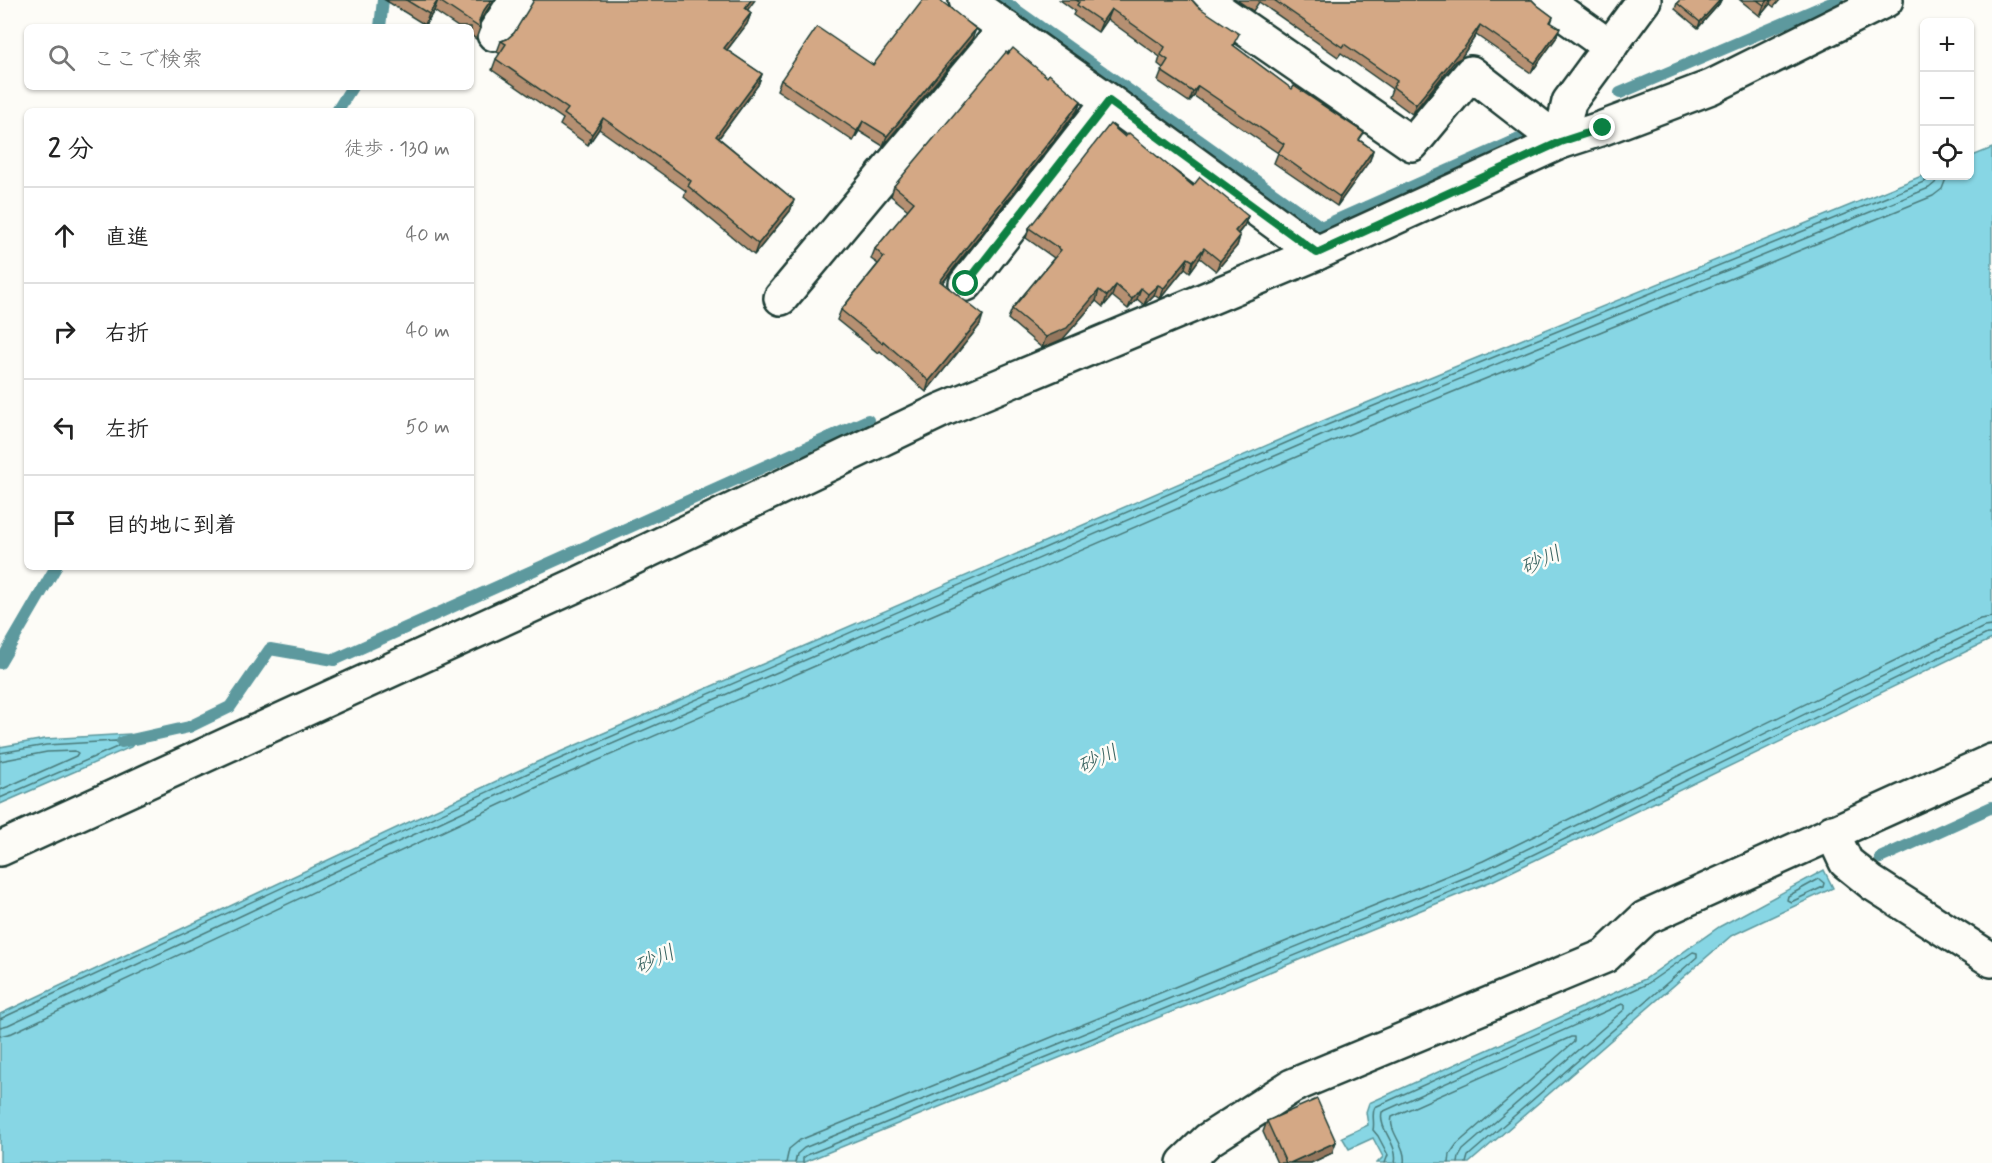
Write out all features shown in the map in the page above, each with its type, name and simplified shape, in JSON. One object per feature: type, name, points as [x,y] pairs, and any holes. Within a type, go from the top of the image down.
[{"type":"street","points":[[494,34],[516,0]]},
{"type":"street","points":[[966,0],[1317,253]]},
{"type":"street","points":[[1204,0],[1412,144],[1472,73],[1560,142]]},
{"type":"street","points":[[1544,0],[1610,47]]},
{"type":"street","points":[[1560,142],[1569,102],[1644,0]]},
{"type":"street","points":[[0,849],[574,586],[942,410],[1317,253],[1560,142],[1711,87],[1886,0]]},
{"type":"street","points":[[782,298],[1006,28]]},
{"type":"street","points":[[966,284],[1109,101]]},
{"type":"street","points":[[1184,1163],[1208,1140],[1292,1086],[1605,956],[1645,918],[1992,761]]},
{"type":"street","points":[[1832,832],[1846,862],[1872,883],[1992,960]]},
{"type":"water","name":"砂川","points":[[1992,148],[1992,639],[1492,881],[802,1163],[0,1163],[0,1014],[537,762],[1325,420],[1920,177],[1920,180],[1974,180],[1974,155]]},
{"type":"water","points":[[130,734],[137,740],[131,747],[0,804],[0,747],[45,739]]},
{"type":"water","points":[[1824,870],[1833,888],[1731,936],[1469,1163],[1377,1163],[1383,1157],[1373,1138],[1349,1149],[1342,1137],[1368,1125],[1366,1112],[1369,1103],[1645,979],[1719,927]]},
{"type":"building","points":[[406,0],[438,0],[429,14]]},
{"type":"building","points":[[438,0],[491,0],[482,13],[479,21],[480,28]]},
{"type":"building","points":[[534,0],[751,0],[745,8],[751,13],[724,48],[762,74],[716,136],[794,200],[758,244],[688,186],[691,181],[603,118],[592,134],[564,114],[568,109],[496,59],[506,44],[501,41],[514,33]]},
{"type":"building","points":[[923,0],[940,0],[976,29],[887,136],[863,121],[857,131],[781,80],[817,27],[873,65]]},
{"type":"building","points":[[1076,0],[1192,0],[1197,6],[1239,34],[1233,45],[1292,89],[1294,86],[1364,133],[1359,140],[1373,150],[1340,197],[1278,153],[1284,144],[1198,86],[1193,92],[1161,71],[1168,60],[1161,55],[1165,47],[1111,9],[1102,22],[1077,5],[1079,2]]},
{"type":"building","points":[[1274,0],[1532,0],[1553,17],[1550,22],[1560,28],[1535,63],[1480,25],[1464,48],[1416,104],[1393,87],[1397,81],[1344,44],[1342,47]]},
{"type":"building","points":[[1680,0],[1720,0],[1700,22],[1677,3]]},
{"type":"building","points":[[1757,0],[1768,0],[1764,5]]},
{"type":"building","points":[[1013,48],[1047,77],[1049,74],[1081,101],[940,281],[983,315],[929,381],[883,341],[882,343],[841,310],[884,257],[875,249],[914,202],[894,186],[1006,52],[1008,54]]},
{"type":"building","points":[[1110,124],[1125,137],[1129,133],[1193,186],[1200,177],[1248,216],[1235,231],[1240,236],[1220,261],[1204,248],[1193,261],[1188,258],[1164,288],[1158,285],[1148,294],[1141,288],[1132,299],[1116,285],[1107,296],[1099,290],[1067,328],[1046,337],[1012,309],[1061,250],[1029,228]]},
{"type":"building","points":[[1317,1099],[1336,1142],[1286,1163],[1267,1121]]},
{"type":"waterway","points":[[380,24],[383,0]]},
{"type":"waterway","points":[[1002,0],[1321,227],[1519,139]]},
{"type":"waterway","points":[[1620,93],[1838,0]]},
{"type":"waterway","points":[[339,108],[350,90]]},
{"type":"waterway","points":[[122,742],[189,727],[230,707],[270,649],[334,660],[868,420]]},
{"type":"waterway","points":[[0,663],[54,570]]},
{"type":"waterway","points":[[1880,858],[1992,807]]},
{"type":"route","points":[[966,284],[1109,101],[1317,253],[1560,142],[1603,128]]}]
